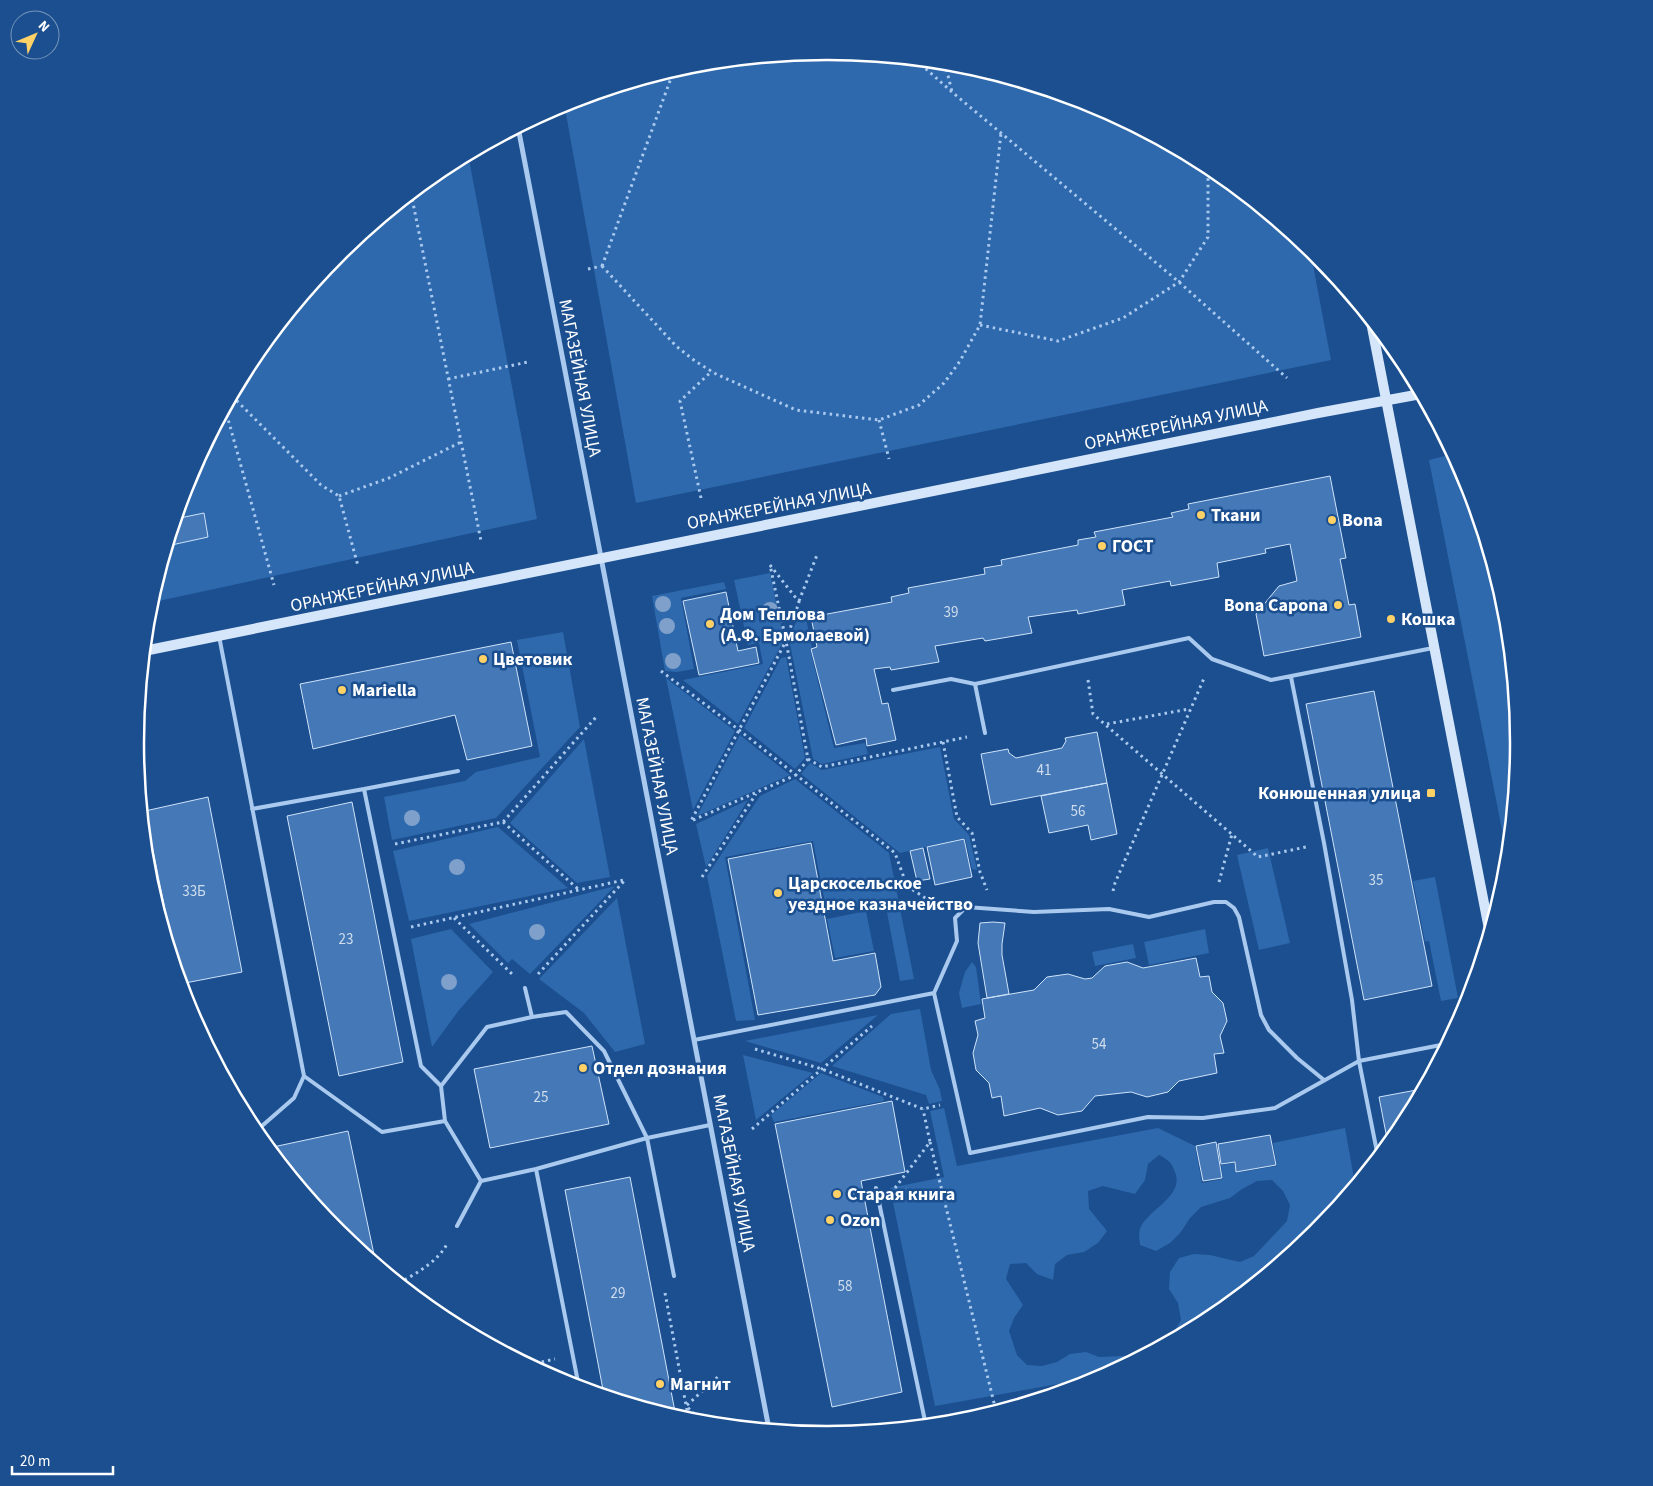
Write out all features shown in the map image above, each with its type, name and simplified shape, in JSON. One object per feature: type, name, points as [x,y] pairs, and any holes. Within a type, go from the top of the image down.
[{"type":"street","name":"МАГАЗЕЙНАЯ УЛИЦА","points":[[519,133],[768,1423]]},
{"type":"street","points":[[1375,337],[1487,915]]},
{"type":"street","name":"ОРАНЖЕРЕЙНАЯ УЛИЦА","points":[[150,649],[1318,413],[1414,395]]},
{"type":"lane","points":[[219,636],[304,1076],[294,1098],[262,1126]]},
{"type":"lane","points":[[893,690],[951,679],[975,684],[1189,638],[1212,659],[1271,680],[1435,648]]},
{"type":"lane","points":[[1291,677],[1324,843],[1352,1000],[1359,1061],[1376,1147]]},
{"type":"lane","points":[[975,684],[985,734]]},
{"type":"lane","points":[[252,809],[458,771]]},
{"type":"lane","points":[[364,789],[421,1066],[441,1086],[446,1121],[481,1181]]},
{"type":"lane","points":[[1324,1080],[1269,1030],[1261,1015],[1239,916],[1234,908],[1226,902],[1214,902],[1149,917],[1109,909],[1034,912],[966,907],[955,918],[957,941],[934,993],[970,1153],[1148,1117],[1203,1118],[1275,1108],[1359,1061],[1439,1045]]},
{"type":"lane","points":[[525,988],[532,1017]]},
{"type":"lane","points":[[694,1040],[934,993]]},
{"type":"lane","points":[[441,1086],[487,1027],[566,1012],[604,1051],[647,1138],[674,1276]]},
{"type":"lane","points":[[304,1076],[382,1132],[446,1121]]},
{"type":"lane","points":[[457,1226],[481,1181],[536,1169],[647,1138],[710,1125]]},
{"type":"lane","points":[[536,1169],[577,1379]]},
{"type":"lane","points":[[876,1188],[925,1419]]},
{"type":"path","points":[[924,67],[1179,282],[1286,378]]},
{"type":"path","points":[[947,71],[952,92]]},
{"type":"path","points":[[602,266],[671,78]]},
{"type":"path","points":[[602,266],[676,346],[712,371],[796,410],[879,420],[918,405],[944,384],[980,326],[1002,133]]},
{"type":"path","points":[[980,326],[1058,341],[1122,318],[1179,282],[1208,237],[1208,176]]},
{"type":"path","points":[[412,200],[481,541]]},
{"type":"path","points":[[588,269],[602,266]]},
{"type":"path","points":[[448,380],[528,362]]},
{"type":"path","points":[[701,498],[680,401],[712,371]]},
{"type":"path","points":[[236,400],[321,485],[339,496],[358,566]]},
{"type":"path","points":[[227,416],[274,585]]},
{"type":"path","points":[[879,420],[889,459]]},
{"type":"path","points":[[339,496],[389,478],[461,442]]},
{"type":"path","points":[[799,602],[770,565],[786,641],[808,759],[796,775],[691,821],[786,641],[817,555]]},
{"type":"path","points":[[1109,909],[1115,883],[1212,659]]},
{"type":"path","points":[[1085,661],[1094,714],[1258,857],[1324,843]]},
{"type":"path","points":[[661,671],[895,853],[907,886],[955,918]]},
{"type":"path","points":[[1106,724],[1190,709]]},
{"type":"path","points":[[376,847],[503,822],[597,716]]},
{"type":"path","points":[[808,759],[822,767],[985,734]]},
{"type":"path","points":[[943,742],[957,817],[972,833],[980,872],[994,909]]},
{"type":"path","points":[[702,877],[757,793]]},
{"type":"path","points":[[503,822],[578,890]]},
{"type":"path","points":[[1214,902],[1232,834]]},
{"type":"path","points":[[393,931],[626,879],[525,988],[454,918]]},
{"type":"path","points":[[752,1129],[874,1024]]},
{"type":"path","points":[[752,1049],[822,1069],[923,1109],[958,1101]]},
{"type":"path","points":[[923,1109],[995,1405]]},
{"type":"path","points":[[880,1208],[930,1142]]},
{"type":"path","points":[[405,1280],[417,1273],[444,1250],[457,1226]]},
{"type":"path","points":[[674,1276],[663,1283],[688,1412]]},
{"type":"path","points":[[539,1363],[572,1355]]},
{"type":"path","points":[[686,1406],[720,1374]]},
{"type":"path","points":[[686,1406],[693,1413]]},
{"type":"shaded area","points":[[782,61],[871,61],[960,73],[1003,83],[1046,96],[1088,112],[1129,130],[1168,152],[1206,175],[1242,201],[1277,229],[1313,264],[1331,360],[636,503],[566,112],[607,96],[693,73]]},
{"type":"shaded area","points":[[469,161],[537,519],[159,601],[167,566],[195,482],[235,401],[285,327],[313,293],[376,229],[411,201]]},
{"type":"shaded area","points":[[1446,456],[1458,482],[1486,566],[1496,610],[1504,654],[1510,743],[1503,836],[1429,460]]},
{"type":"shaded area","points":[[770,573],[784,640],[738,724],[683,680],[763,664],[759,643],[748,645],[734,580]]},
{"type":"shaded area","points":[[724,582],[726,589],[681,598],[694,669],[677,672],[665,671],[652,596]]},
{"type":"shaded area","points":[[806,618],[812,648],[810,649],[834,748],[865,743],[868,754],[822,764],[813,759],[789,639],[797,620]]},
{"type":"shaded area","points":[[563,632],[580,727],[496,818],[392,840],[384,797],[465,781],[476,772],[540,757],[517,640]]},
{"type":"shaded area","points":[[786,657],[805,758],[795,769],[744,728],[781,658]]},
{"type":"shaded area","points":[[666,678],[735,731],[693,810]]},
{"type":"shaded area","points":[[740,735],[790,775],[697,816]]},
{"type":"shaded area","points":[[584,739],[610,877],[577,883],[510,823]]},
{"type":"shaded area","points":[[940,747],[954,819],[969,835],[977,870],[972,869],[965,838],[900,853],[801,774],[810,763],[822,770]]},
{"type":"shaded area","points":[[795,779],[889,853],[914,979],[900,981],[885,902],[827,913],[813,841],[725,857],[755,1020],[736,1021],[707,876],[760,796]]},
{"type":"shaded area","points":[[748,800],[706,867],[696,824]]},
{"type":"shaded area","points":[[498,827],[568,888],[409,921],[393,851]]},
{"type":"shaded area","points":[[1268,848],[1290,943],[1259,950],[1237,855]]},
{"type":"shaded area","points":[[1435,877],[1458,998],[1441,1001],[1429,941],[1425,942],[1413,881]]},
{"type":"shaded area","points":[[615,886],[530,974],[512,959],[508,963],[469,924]]},
{"type":"shaded area","points":[[617,898],[645,1044],[615,1052],[584,1013],[539,979]]},
{"type":"shaded area","points":[[866,911],[874,951],[835,958],[827,919]]},
{"type":"shaded area","points":[[451,929],[493,972],[459,1010],[432,1047],[411,939]]},
{"type":"shaded area","points":[[1205,929],[1209,953],[1149,965],[1144,942]]},
{"type":"shaded area","points":[[1133,944],[1136,958],[1095,966],[1092,952]]},
{"type":"shaded area","points":[[972,962],[976,967],[981,1004],[962,1008],[959,993],[965,972]]},
{"type":"shaded area","points":[[920,1009],[931,1070],[940,1090],[942,1101],[929,1104],[926,1095],[832,1066],[891,1014]]},
{"type":"shaded area","points":[[878,1015],[821,1063],[745,1041]]},
{"type":"shaded area","points":[[743,1055],[813,1073],[756,1120]]},
{"type":"shaded area","points":[[821,1073],[883,1097],[884,1101],[774,1122],[771,1115]]},
{"type":"shaded area","points":[[944,1108],[957,1166],[1158,1128],[1195,1146],[1202,1183],[1223,1179],[1221,1165],[1234,1163],[1236,1173],[1277,1166],[1273,1143],[1345,1128],[1354,1176],[1309,1226],[1277,1257],[1206,1311],[1176,1329],[1181,1320],[1178,1303],[1169,1289],[1170,1272],[1179,1258],[1194,1254],[1210,1255],[1240,1262],[1254,1256],[1287,1221],[1290,1205],[1283,1191],[1272,1180],[1257,1181],[1230,1198],[1201,1207],[1170,1243],[1156,1251],[1140,1245],[1139,1231],[1149,1216],[1174,1191],[1176,1175],[1168,1161],[1159,1155],[1148,1164],[1145,1180],[1135,1194],[1103,1186],[1088,1191],[1089,1209],[1107,1231],[1098,1243],[1084,1252],[1067,1255],[1055,1264],[1053,1280],[1037,1274],[1026,1263],[1010,1264],[1006,1279],[1023,1305],[1014,1318],[1009,1331],[1017,1355],[1027,1365],[1042,1366],[1057,1362],[1070,1354],[1086,1352],[1099,1357],[1130,1356],[1065,1383],[935,1406],[890,1188],[944,1177],[930,1111]]},
{"type":"building","points":[[1330,476],[1346,558],[1340,559],[1349,605],[1355,604],[1361,637],[1264,656],[1256,614],[1279,586],[1297,581],[1290,544],[1265,549],[1266,553],[1217,563],[1219,577],[1171,586],[1170,581],[1122,590],[1125,605],[1078,614],[1077,610],[1028,617],[1032,633],[985,641],[983,638],[935,646],[939,662],[891,670],[890,667],[874,669],[882,704],[888,703],[896,740],[867,746],[866,738],[836,745],[811,649],[817,647],[811,617],[892,602],[891,597],[909,593],[908,588],[985,574],[984,568],[1002,565],[1001,560],[1078,545],[1078,540],[1096,537],[1094,532],[1173,517],[1171,513],[1189,509],[1188,504]]},
{"type":"building","points":[[204,513],[208,537],[173,545],[182,518]]},
{"type":"building","name":"Дом Теплова (А.Ф. Ермолаевой)","points":[[726,592],[738,651],[756,647],[759,663],[699,675],[683,601]]},
{"type":"building","points":[[511,642],[532,746],[467,760],[455,715],[313,749],[300,684]]},
{"type":"building","points":[[1374,691],[1432,986],[1364,1000],[1306,704]]},
{"type":"building","points":[[1097,732],[1107,783],[991,805],[981,754],[1008,749],[1009,753],[1016,758],[1062,748],[1066,741],[1065,738]]},
{"type":"building","points":[[1107,783],[1117,834],[1091,840],[1088,825],[1049,833],[1041,796]]},
{"type":"building","points":[[208,797],[242,972],[187,983],[167,921],[149,830],[147,811]]},
{"type":"building","points":[[352,802],[403,1062],[339,1076],[287,816]]},
{"type":"building","points":[[964,839],[972,877],[935,885],[927,847]]},
{"type":"building","points":[[811,843],[833,961],[875,953],[881,987],[875,995],[758,1015],[728,859]]},
{"type":"building","points":[[923,848],[930,879],[917,881],[910,851]]},
{"type":"building","points":[[980,923],[1005,923],[1002,955],[1009,994],[987,998],[978,943]]},
{"type":"building","points":[[1196,958],[1200,977],[1209,976],[1212,992],[1223,1003],[1227,1021],[1220,1036],[1224,1053],[1214,1054],[1217,1073],[1179,1081],[1168,1092],[1147,1097],[1131,1092],[1095,1096],[1082,1111],[1058,1115],[1040,1108],[1004,1116],[1001,1096],[992,1098],[989,1083],[976,1070],[973,1053],[978,1035],[975,1021],[985,1018],[982,999],[1034,990],[1047,977],[1068,974],[1085,979],[1092,978],[1105,966],[1127,962],[1143,968]]},
{"type":"building","points":[[592,1046],[609,1124],[490,1148],[474,1069]]},
{"type":"building","points":[[1414,1091],[1386,1133],[1379,1097]]},
{"type":"building","points":[[892,1101],[905,1172],[861,1181],[902,1392],[832,1407],[775,1124]]},
{"type":"building","points":[[348,1131],[374,1255],[313,1193],[276,1146]]},
{"type":"building","points":[[1270,1135],[1276,1165],[1236,1172],[1235,1162],[1221,1164],[1218,1144]]},
{"type":"building","points":[[1216,1142],[1222,1178],[1203,1181],[1196,1146]]},
{"type":"building","points":[[630,1177],[674,1409],[603,1388],[565,1190]]},
{"type":"place","name":"Ткани","points":[[1201,515]]},
{"type":"place","name":"Bona","points":[[1332,520]]},
{"type":"place","name":"ГОСТ","points":[[1102,546]]},
{"type":"place","name":"Bona Capona","points":[[1338,605]]},
{"type":"place","name":"Кошка","points":[[1391,619]]},
{"type":"place","name":"Дом Теплова (А.Ф. Ермолаевой)","points":[[710,624]]},
{"type":"place","name":"Цветовик","points":[[483,659]]},
{"type":"place","name":"Mariella","points":[[342,690]]},
{"type":"place","name":"Конюшенная улица","points":[[1431,793]]},
{"type":"place","name":"Царскосельское уездное казначейство","points":[[778,893]]},
{"type":"place","name":"Отдел дознания","points":[[583,1068]]},
{"type":"place","name":"Старая книга","points":[[837,1194]]},
{"type":"place","name":"Ozon","points":[[830,1220]]},
{"type":"place","name":"Магнит","points":[[660,1384]]}]
